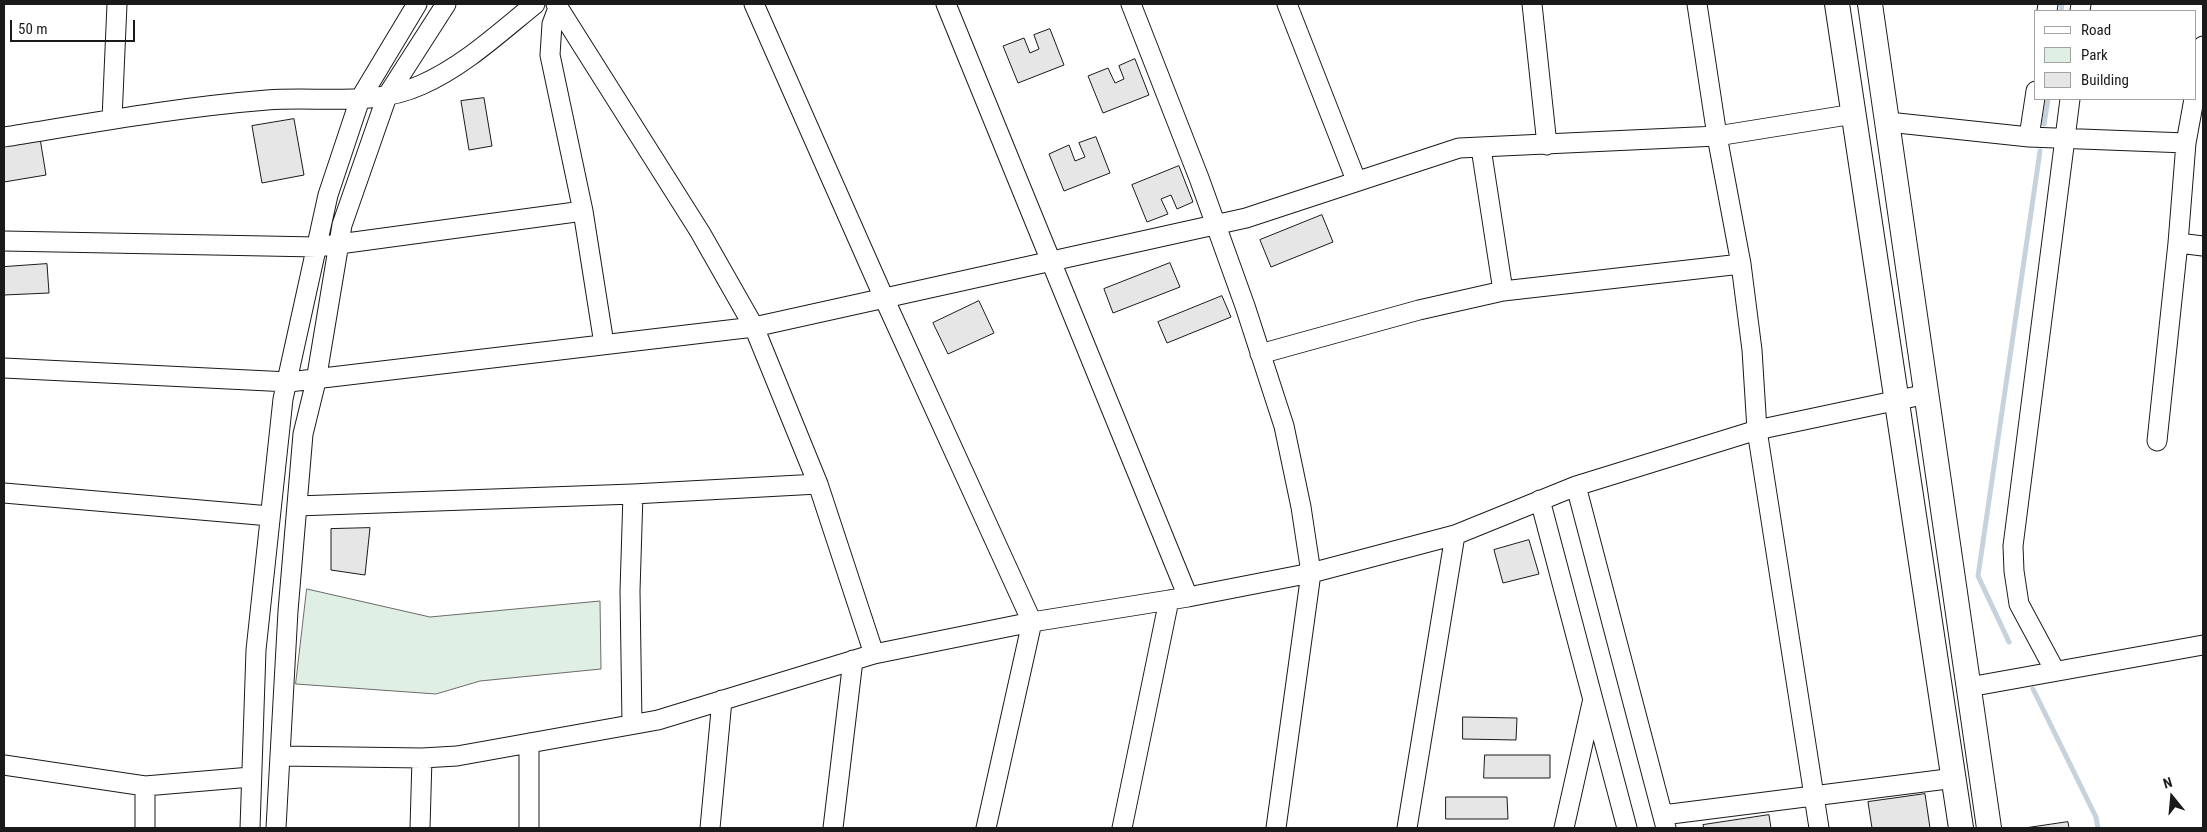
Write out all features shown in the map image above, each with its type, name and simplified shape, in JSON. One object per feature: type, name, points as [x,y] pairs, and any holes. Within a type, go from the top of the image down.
[{"type":"main road","points":[[1837,4],[1898,399],[1961,828]]},
{"type":"main road","points":[[1870,4],[1989,828]]},
{"type":"street","points":[[112,119],[118,4]]},
{"type":"street","points":[[250,828],[256,650],[283,400],[289,382],[328,195],[360,99],[417,4]]},
{"type":"street","points":[[276,828],[288,611],[303,434],[316,381],[338,243],[342,225],[387,96],[446,4]]},
{"type":"street","points":[[4,137],[112,119],[268,100],[360,99],[387,96],[421,86],[474,54],[535,4]]},
{"type":"street","points":[[754,4],[884,298],[1032,622],[986,828]]},
{"type":"street","points":[[946,4],[1049,262],[1188,597]]},
{"type":"street","points":[[1132,4],[1216,224],[1260,354],[1284,426],[1301,507],[1311,573],[1276,828]]},
{"type":"street","points":[[1287,4],[1356,180]]},
{"type":"street","points":[[1532,4],[1547,145]]},
{"type":"street","points":[[1697,4],[1717,136],[1741,264],[1752,350],[1758,430],[1819,828]]},
{"type":"street","points":[[557,6],[552,24],[550,55],[582,211],[604,344]]},
{"type":"street","points":[[557,6],[700,232],[754,327],[818,484],[874,654]]},
{"type":"street","points":[[2197,82],[2203,46]]},
{"type":"street","points":[[2029,137],[2035,100]]},
{"type":"street","points":[[2055,671],[2019,604],[2014,571],[2013,546],[2070,100]]},
{"type":"street","points":[[2157,441],[2178,243],[2186,143],[2196,107]]},
{"type":"street","points":[[4,368],[289,382],[316,381],[754,327],[1246,218],[1356,180],[1459,148],[1717,136],[1854,114]]},
{"type":"street","points":[[1888,122],[2029,137],[2186,143]]},
{"type":"street","points":[[1481,148],[1503,291]]},
{"type":"street","points":[[4,241],[317,247],[582,211]]},
{"type":"street","points":[[2178,243],[2203,246]]},
{"type":"street","points":[[1260,354],[1419,310],[1503,291],[1741,264]]},
{"type":"street","points":[[281,756],[422,758],[457,756],[658,720],[874,654],[1032,622],[1188,597],[1311,573],[1455,534],[1576,486],[1758,430],[1927,394]]},
{"type":"street","points":[[297,506],[632,494],[818,484]]},
{"type":"street","points":[[1576,486],[1664,821],[1814,795],[1955,778]]},
{"type":"street","points":[[4,493],[270,516]]},
{"type":"street","points":[[632,494],[630,591],[632,724]]},
{"type":"street","points":[[1540,500],[1628,828]]},
{"type":"street","points":[[1407,828],[1455,534]]},
{"type":"street","points":[[1122,828],[1169,600]]},
{"type":"street","points":[[1969,686],[2203,645]]},
{"type":"street","points":[[833,828],[853,660]]},
{"type":"street","points":[[710,828],[722,700]]},
{"type":"street","points":[[1564,828],[1593,700]]},
{"type":"street","points":[[529,743],[530,828]]},
{"type":"street","points":[[420,828],[422,758]]},
{"type":"street","points":[[4,764],[146,786],[251,777]]},
{"type":"street","points":[[145,828],[146,786]]},
{"type":"green space","points":[[307,589],[430,617],[600,601],[601,669],[480,681],[436,694],[296,684]]},
{"type":"building","points":[[1050,29],[1064,65],[1018,83],[1003,46],[1024,38],[1030,53],[1039,49],[1034,35]]},
{"type":"building","points":[[1135,59],[1149,95],[1103,113],[1088,76],[1108,68],[1115,83],[1124,79],[1119,66]]},
{"type":"building","points":[[484,98],[492,146],[469,150],[461,101]]},
{"type":"building","points":[[294,119],[304,175],[262,183],[252,126]]},
{"type":"building","points":[[39,132],[46,175],[4,182],[4,138]]},
{"type":"building","points":[[1096,137],[1110,173],[1064,191],[1049,154],[1069,145],[1075,161],[1085,157],[1079,143]]},
{"type":"building","points":[[1179,166],[1193,202],[1177,209],[1171,195],[1161,199],[1168,214],[1147,222],[1132,185]]},
{"type":"building","points":[[1322,215],[1333,242],[1271,267],[1260,240]]},
{"type":"building","points":[[1170,263],[1180,287],[1113,313],[1104,289]]},
{"type":"building","points":[[47,264],[49,293],[4,295],[4,267]]},
{"type":"building","points":[[1222,296],[1231,317],[1167,343],[1158,322]]},
{"type":"building","points":[[979,301],[994,333],[948,354],[933,323]]},
{"type":"building","points":[[370,528],[365,575],[331,570],[331,529]]},
{"type":"building","points":[[1529,540],[1539,574],[1503,583],[1494,550]]},
{"type":"building","points":[[1463,717],[1517,718],[1516,740],[1463,739]]},
{"type":"building","points":[[1485,755],[1550,755],[1550,778],[1484,778]]},
{"type":"building","points":[[1925,794],[1930,828],[1872,828],[1868,802]]},
{"type":"building","points":[[1446,797],[1507,797],[1508,819],[1446,819]]},
{"type":"building","points":[[1769,815],[1771,828],[1704,828],[1703,825]]},
{"type":"building","points":[[2068,822],[2069,828],[2025,828]]},
{"type":"waterway","points":[[2061,10],[2062,4]]},
{"type":"waterway","points":[[2044,124],[2048,100]]},
{"type":"waterway","points":[[2009,642],[1978,576],[2040,151]]},
{"type":"waterway","points":[[2033,689],[2096,817],[2098,828]]}]
